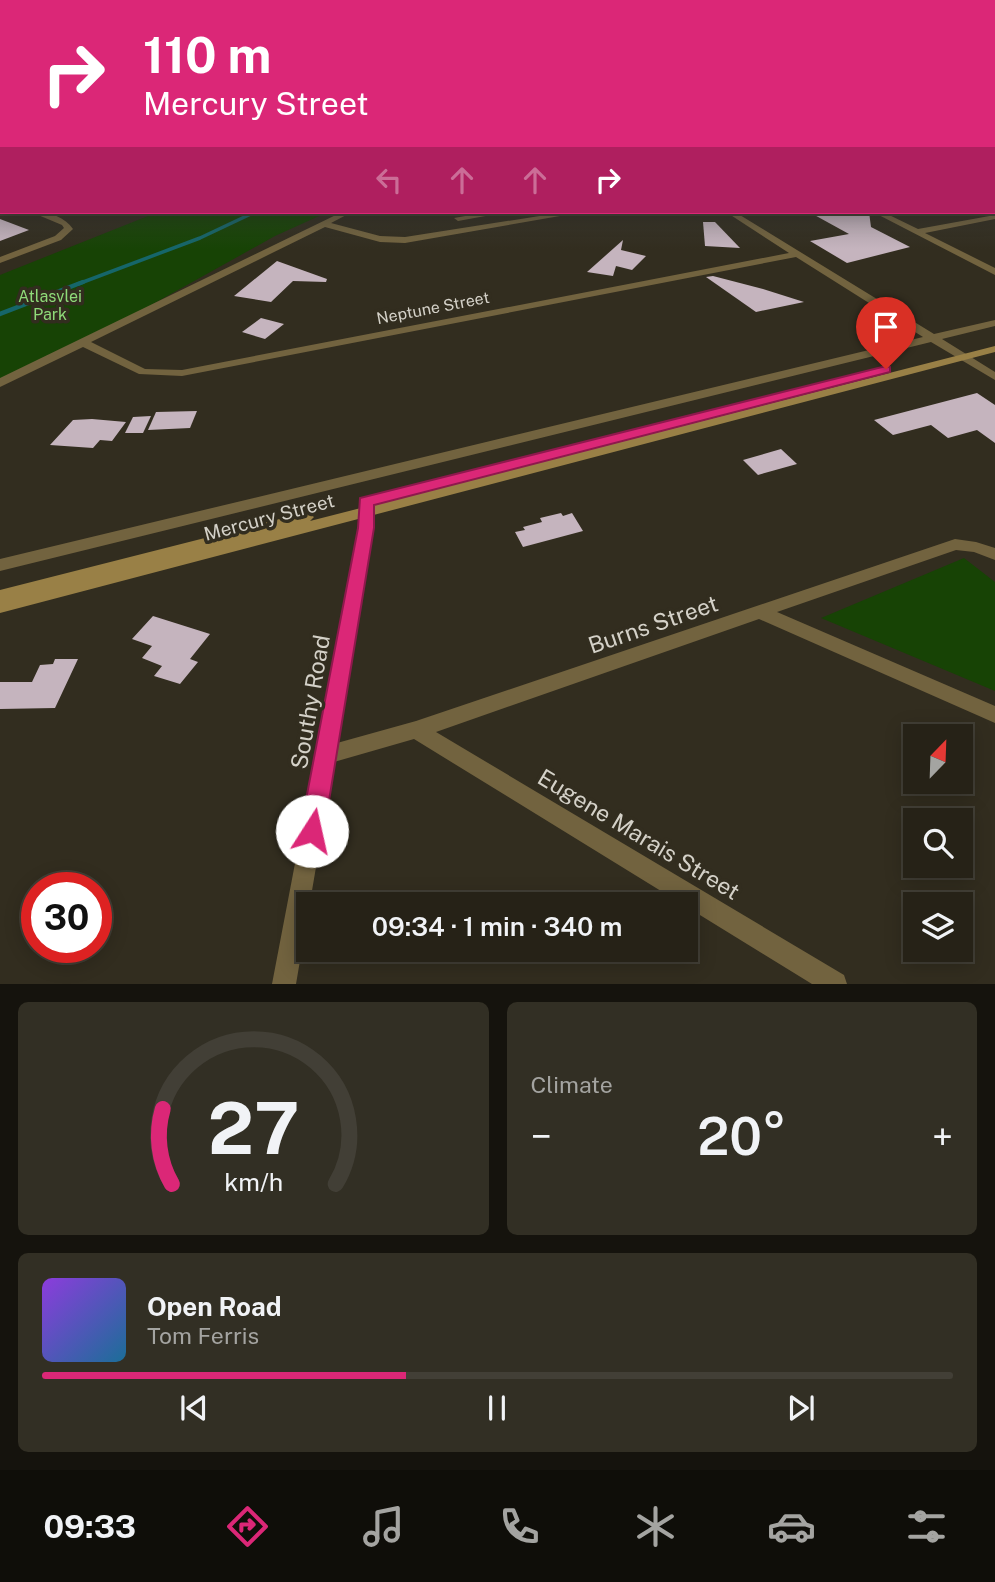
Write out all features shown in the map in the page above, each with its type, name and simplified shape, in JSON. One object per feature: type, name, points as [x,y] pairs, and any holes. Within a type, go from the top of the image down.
[{"type":"street","points":[[0,260],[58,238],[69,229],[65,223],[41,214]]},
{"type":"street","points":[[0,383],[344,214]]},
{"type":"street","points":[[458,218],[539,214]]},
{"type":"street","points":[[733,214],[995,377]]},
{"type":"street","points":[[881,214],[995,272]]},
{"type":"street","points":[[324,225],[380,239],[397,240],[499,216]]},
{"type":"street","points":[[917,232],[995,216]]},
{"type":"street","name":"Neptune Street","points":[[82,342],[143,372],[182,373],[796,254]]},
{"type":"street","name":"Mercury Street","points":[[0,565],[995,323]]},
{"type":"street","name":"Mercury Street","points":[[959,355],[995,341]]},
{"type":"street","name":"Mercury Street","points":[[0,596],[367,507],[959,355],[995,349]]},
{"type":"street","name":"Mercury Street","points":[[0,607],[367,507]]},
{"type":"street","name":"Southy Road","points":[[284,984],[326,755],[367,507]]},
{"type":"street","name":"Burns Street","points":[[326,755],[416,730],[954,544],[976,547],[995,554]]},
{"type":"street","points":[[760,612],[995,715]]},
{"type":"street","name":"Eugene Marais Street","points":[[416,730],[835,984]]},
{"type":"green space","name":"Atlasvlei Park","points":[[153,214],[324,214],[275,236],[108,329],[0,380],[0,275]]},
{"type":"green space","points":[[964,558],[995,582],[995,691],[821,618]]},
{"type":"building","points":[[813,214],[869,214],[871,227],[910,247],[847,263],[810,241],[849,234]]},
{"type":"building","points":[[0,219],[29,230],[0,241]]},
{"type":"building","points":[[703,222],[715,222],[740,248],[705,246]]},
{"type":"building","points":[[623,240],[621,250],[646,256],[632,270],[616,266],[613,276],[587,272]]},
{"type":"building","points":[[277,261],[327,279],[326,282],[293,281],[271,302],[234,296]]},
{"type":"building","points":[[713,276],[804,302],[756,312],[706,277]]},
{"type":"building","points":[[261,318],[284,324],[265,339],[242,332]]},
{"type":"building","points":[[977,393],[995,405],[995,443],[977,430],[948,438],[931,425],[893,435],[874,420]]},
{"type":"building","points":[[197,411],[190,428],[148,430],[156,412]]},
{"type":"building","points":[[151,416],[143,433],[125,433],[133,417]]},
{"type":"building","points":[[73,420],[126,422],[112,441],[100,440],[93,448],[50,445]]},
{"type":"building","points":[[781,449],[797,464],[758,475],[743,460]]},
{"type":"building","points":[[561,513],[563,516],[572,513],[583,531],[523,547],[515,532],[542,522],[540,518]]},
{"type":"building","points":[[153,616],[210,634],[190,659],[198,662],[180,684],[154,676],[162,666],[142,658],[152,646],[132,639]]},
{"type":"building","points":[[55,659],[78,659],[55,708],[0,709],[0,682],[32,682],[40,665],[53,664]]},
{"type":"waterway","points":[[78,284],[200,238],[251,214]]},
{"type":"waterway","points":[[0,314],[83,282]]},
{"type":"route","points":[[312,831],[366,528],[366,502],[886,369]]}]
